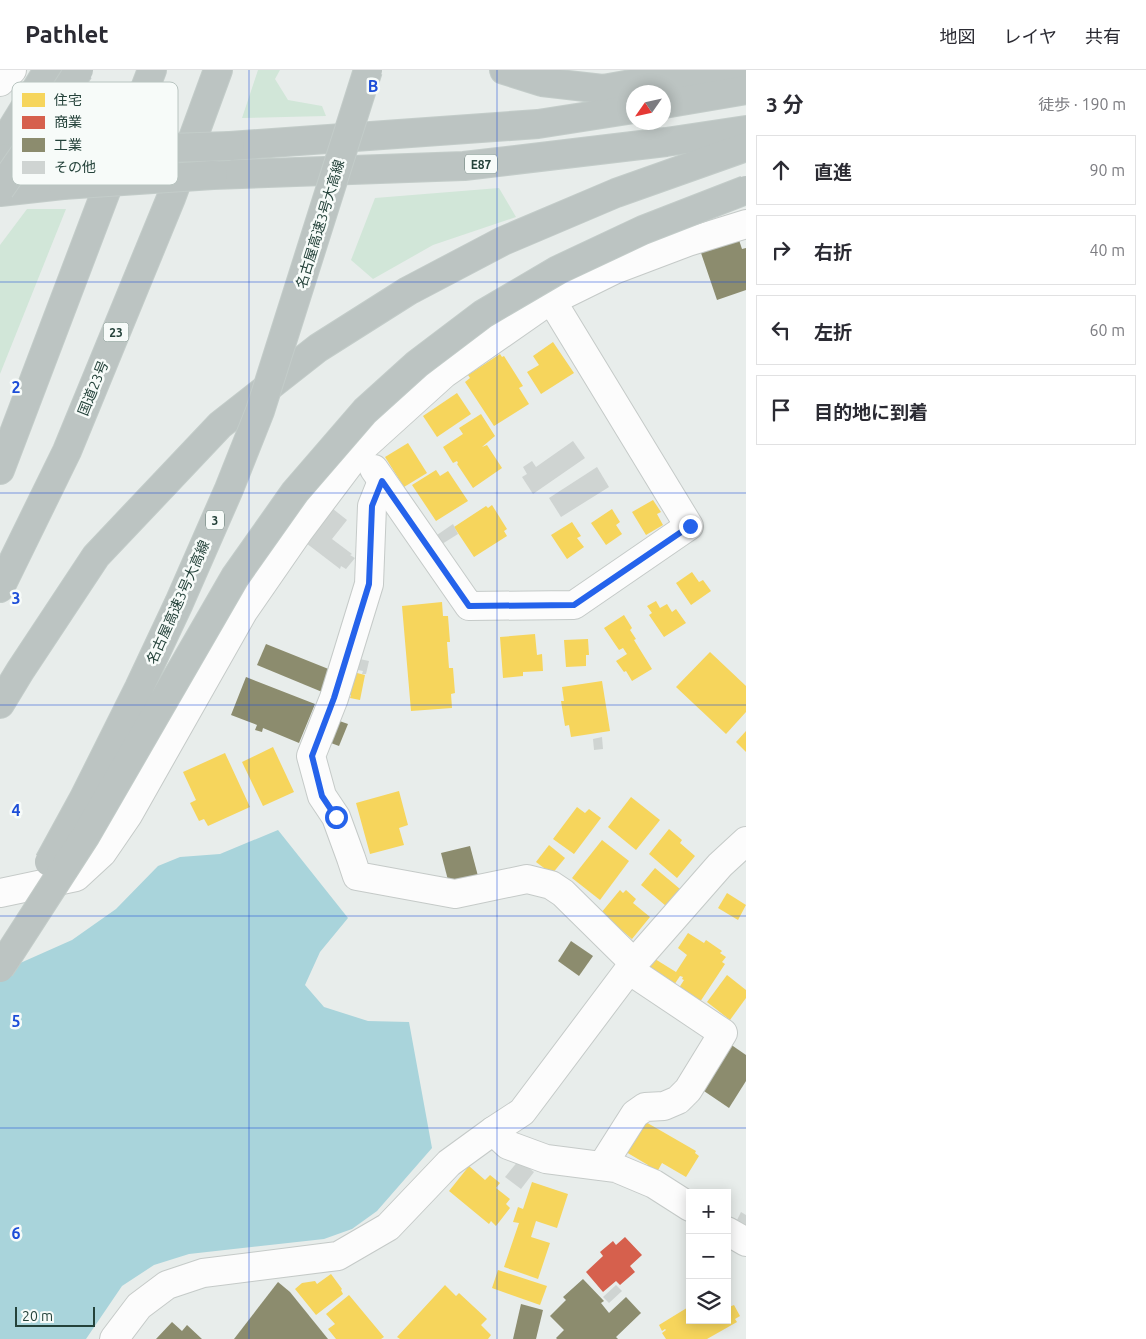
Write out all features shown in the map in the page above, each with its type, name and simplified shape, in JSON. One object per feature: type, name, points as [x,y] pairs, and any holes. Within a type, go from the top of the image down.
[{"type":"highway","points":[[41,82],[48,70]]},
{"type":"highway","points":[[71,82],[79,70]]},
{"type":"highway","points":[[147,82],[152,70]]},
{"type":"highway","name":"国道23号","points":[[178,179],[218,70]]},
{"type":"highway","name":"名古屋高速3号大高線","points":[[0,944],[49,862],[139,688],[229,489],[260,411],[368,70]]},
{"type":"highway","points":[[504,70],[542,82],[603,90],[706,71],[746,74]]},
{"type":"highway","points":[[671,103],[746,90]]},
{"type":"highway","points":[[178,148],[230,146],[538,124],[626,110]]},
{"type":"highway","points":[[0,148],[12,128]]},
{"type":"highway","name":"E87","points":[[178,177],[464,166],[666,142],[746,130]]},
{"type":"highway","points":[[0,704],[96,556],[220,425],[318,348],[408,291],[502,241],[616,193],[746,147]]},
{"type":"highway","points":[[0,191],[12,173]]},
{"type":"highway","name":"E87","points":[[0,191],[63,185]]},
{"type":"highway","points":[[1,467],[108,185]]},
{"type":"highway","name":"国道23号","points":[[0,588],[67,451],[176,185]]},
{"type":"highway","points":[[0,968],[86,835],[235,577],[295,492],[365,411],[417,364],[483,314],[558,270],[643,230],[746,190]]},
{"type":"street","points":[[0,82],[12,70]]},
{"type":"street","points":[[0,893],[76,877],[102,853],[128,815],[243,612],[300,531],[360,450],[444,374],[543,305],[614,270],[688,242],[746,224]]},
{"type":"street","points":[[360,450],[469,606],[574,605],[690,526],[552,301]]},
{"type":"street","points":[[382,481],[372,506],[369,584],[334,698],[312,756],[322,796],[336,817],[356,876],[455,894],[527,879],[551,884],[563,893],[631,967],[723,1033],[688,1090],[678,1100],[664,1106],[646,1107],[635,1114],[602,1166]]},
{"type":"street","points":[[114,1339],[139,1306],[167,1285],[203,1273],[338,1256],[388,1228],[449,1162],[522,1112],[631,967],[720,865],[746,841]]},
{"type":"street","points":[[493,1131],[508,1145],[546,1159],[616,1168],[654,1184],[686,1204]]},
{"type":"street","points":[[731,1233],[746,1242]]},
{"type":"green space","points":[[258,70],[280,70],[275,79],[288,100],[322,106],[326,116],[242,118]]},
{"type":"green space","points":[[499,188],[516,217],[433,245],[373,279],[351,260],[375,198]]},
{"type":"green space","points":[[27,209],[66,209],[0,374],[0,245]]},
{"type":"water","points":[[278,830],[348,918],[320,952],[305,985],[324,1007],[368,1021],[409,1022],[432,1148],[377,1211],[352,1229],[324,1239],[189,1254],[154,1265],[122,1286],[86,1339],[0,1339],[0,972],[72,940],[116,909],[158,866],[180,857],[220,854]]},
{"type":"building: 住宅","points":[[553,342],[574,373],[541,394],[527,372],[539,365],[533,356]]},
{"type":"building: 住宅","points":[[500,354],[502,357],[504,356],[523,386],[519,388],[529,404],[494,426],[465,382],[470,378],[468,375]]},
{"type":"building: 住宅","points":[[457,393],[471,414],[437,437],[423,416]]},
{"type":"building: 住宅","points":[[481,414],[495,436],[482,447],[487,445],[502,468],[473,488],[457,464],[457,461],[453,463],[443,447],[463,434],[459,428]]},
{"type":"building: 住宅","points":[[408,443],[427,473],[404,487],[385,457]]},
{"type":"building: 住宅","points":[[436,470],[440,476],[448,471],[468,501],[436,521],[412,485]]},
{"type":"building: 住宅","points":[[653,500],[661,512],[657,514],[663,525],[646,535],[632,512]]},
{"type":"building: 住宅","points":[[492,505],[507,529],[504,531],[507,536],[474,557],[454,527],[486,506],[488,508]]},
{"type":"building: 住宅","points":[[612,509],[620,522],[616,525],[622,534],[606,545],[591,523]]},
{"type":"building: 住宅","points":[[572,522],[581,536],[577,538],[584,547],[567,559],[551,535]]},
{"type":"building: 住宅","points":[[692,572],[699,582],[703,580],[711,591],[691,605],[676,583]]},
{"type":"building: 住宅","points":[[656,601],[660,608],[667,604],[672,612],[676,609],[686,623],[664,637],[649,615],[652,613],[647,606]]},
{"type":"building: 住宅","points":[[442,602],[443,616],[448,616],[449,668],[453,668],[455,693],[451,694],[452,708],[411,711],[402,606]]},
{"type":"building: 住宅","points":[[624,615],[632,628],[630,630],[636,639],[634,640],[652,669],[632,681],[626,671],[624,672],[616,661],[627,654],[623,648],[619,650],[604,628]]},
{"type":"building: 住宅","points":[[535,634],[537,655],[542,654],[543,671],[523,672],[523,676],[503,678],[500,637]]},
{"type":"building: 住宅","points":[[588,639],[589,655],[586,655],[586,666],[566,667],[564,640]]},
{"type":"building: 住宅","points":[[710,652],[746,686],[746,712],[726,734],[676,687]]},
{"type":"building: 住宅","points":[[349,671],[365,675],[360,700],[350,698],[351,695],[345,694]]},
{"type":"building: 住宅","points":[[602,681],[610,731],[571,737],[569,725],[565,726],[561,701],[564,701],[562,687]]},
{"type":"building: 住宅","points":[[746,731],[746,752],[736,742]]},
{"type":"building: 住宅","points":[[273,747],[294,792],[263,806],[242,762]]},
{"type":"building: 住宅","points":[[225,753],[250,807],[208,826],[204,819],[199,821],[190,803],[196,800],[183,772]]},
{"type":"building: 住宅","points":[[399,791],[408,825],[399,828],[404,845],[370,854],[356,803]]},
{"type":"building: 住宅","points":[[631,797],[660,820],[636,850],[608,827]]},
{"type":"building: 住宅","points":[[577,807],[585,813],[589,809],[601,818],[574,854],[553,839]]},
{"type":"building: 住宅","points":[[669,829],[682,840],[680,843],[695,856],[677,878],[649,854]]},
{"type":"building: 住宅","points":[[602,840],[629,861],[600,900],[572,878]]},
{"type":"building: 住宅","points":[[549,845],[565,858],[552,874],[536,862]]},
{"type":"building: 住宅","points":[[655,868],[680,889],[666,906],[641,885]]},
{"type":"building: 住宅","points":[[620,890],[623,893],[626,890],[636,899],[633,903],[650,917],[632,939],[601,913]]},
{"type":"building: 住宅","points":[[727,893],[746,905],[738,920],[718,908]]},
{"type":"building: 住宅","points":[[688,933],[704,943],[706,940],[722,951],[720,953],[726,957],[722,962],[725,964],[698,1005],[677,991],[684,980],[682,979],[683,977],[680,976],[672,988],[647,972],[655,959],[676,972],[687,955],[678,948]]},
{"type":"building: 住宅","points":[[727,975],[746,990],[746,998],[730,1020],[707,1002]]},
{"type":"building: 住宅","points":[[644,1121],[696,1151],[695,1153],[699,1156],[686,1177],[662,1163],[656,1174],[646,1168],[648,1165],[626,1152]]},
{"type":"building: 住宅","points":[[469,1166],[485,1180],[490,1175],[500,1183],[496,1188],[510,1199],[506,1204],[510,1208],[496,1226],[491,1221],[489,1224],[449,1191]]},
{"type":"building: 住宅","points":[[532,1182],[568,1194],[557,1228],[536,1221],[531,1237],[550,1243],[538,1279],[504,1267],[519,1223],[513,1222],[518,1207],[523,1209]]},
{"type":"building: 住宅","points":[[498,1270],[547,1286],[540,1305],[492,1288]]},
{"type":"building: 住宅","points":[[331,1274],[342,1289],[343,1294],[316,1315],[295,1289],[302,1283],[315,1281],[317,1284]]},
{"type":"building: 住宅","points":[[445,1285],[456,1296],[459,1293],[487,1319],[481,1325],[491,1335],[488,1339],[400,1339],[397,1337]]},
{"type":"building: 住宅","points":[[349,1295],[384,1337],[381,1339],[336,1339],[328,1329],[335,1324],[326,1314]]},
{"type":"building: 住宅","points":[[734,1305],[740,1316],[735,1319],[737,1322],[707,1339],[666,1339],[662,1333],[666,1330],[662,1331],[659,1325],[686,1308],[686,1324],[731,1324],[731,1306]]},
{"type":"building: 商業","points":[[625,1237],[642,1255],[630,1266],[635,1272],[620,1285],[616,1281],[603,1292],[586,1272],[603,1256],[600,1252],[613,1241],[616,1245]]},
{"type":"building: 工業","points":[[739,240],[742,249],[746,248],[746,290],[717,300],[701,253]]},
{"type":"building: 工業","points":[[266,644],[336,672],[327,694],[257,665]]},
{"type":"building: 工業","points":[[246,677],[315,704],[299,743],[263,728],[262,732],[255,730],[257,725],[231,715]]},
{"type":"building: 工業","points":[[331,718],[348,724],[339,746],[323,740]]},
{"type":"building: 工業","points":[[470,846],[478,876],[449,884],[441,853]]},
{"type":"building: 工業","points":[[571,941],[593,956],[579,976],[558,961]]},
{"type":"building: 工業","points":[[730,1044],[746,1055],[746,1081],[729,1108],[701,1089]]},
{"type":"building: 工業","points":[[583,1279],[604,1301],[601,1303],[609,1313],[626,1297],[641,1313],[616,1337],[618,1339],[556,1338],[564,1330],[550,1316],[566,1300],[563,1297]]},
{"type":"building: 工業","points":[[278,1282],[290,1292],[328,1339],[234,1339]]},
{"type":"building: 工業","points":[[521,1304],[543,1310],[536,1339],[513,1339]]},
{"type":"building: 工業","points":[[172,1322],[182,1331],[187,1325],[202,1339],[156,1339]]},
{"type":"building: その他","points":[[573,441],[585,458],[533,494],[522,477],[527,474],[523,467],[532,461],[536,467]]},
{"type":"building: その他","points":[[597,467],[609,487],[561,517],[549,498]]},
{"type":"building: その他","points":[[333,509],[347,520],[332,539],[355,558],[346,569],[341,566],[340,569],[306,543]]},
{"type":"building: その他","points":[[453,524],[458,534],[442,544],[437,535]]},
{"type":"building: その他","points":[[355,658],[369,661],[366,674],[362,674],[363,671],[353,669]]},
{"type":"building: その他","points":[[602,737],[603,749],[594,750],[593,739]]},
{"type":"building: その他","points":[[519,1160],[534,1172],[521,1189],[505,1177]]},
{"type":"building: その他","points":[[741,1212],[746,1215],[746,1228],[736,1222]]},
{"type":"building: その他","points":[[616,1285],[622,1291],[609,1303],[603,1297]]},
{"type":"route","points":[[336,817],[322,796],[312,756],[334,698],[369,584],[372,506],[382,481],[469,606],[574,605],[690,526]]}]
